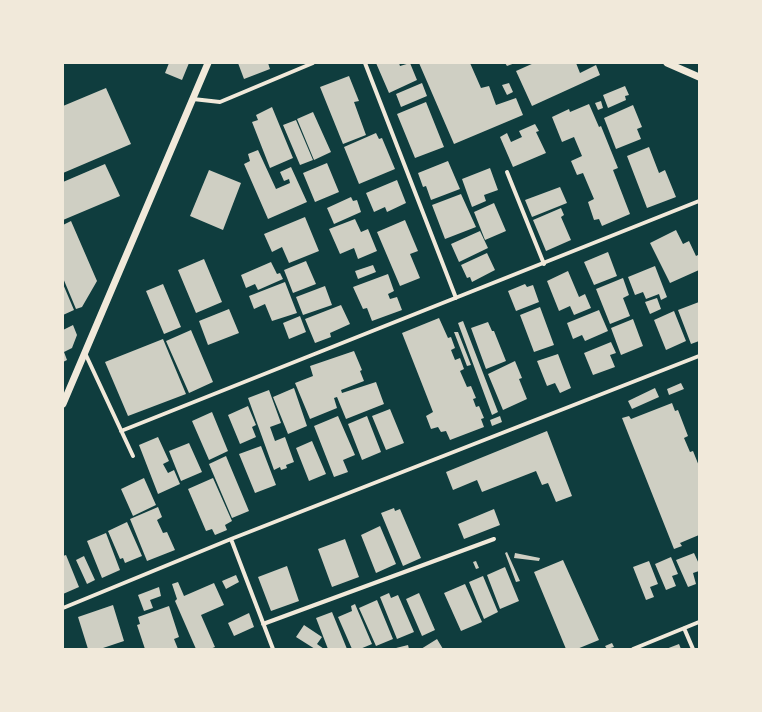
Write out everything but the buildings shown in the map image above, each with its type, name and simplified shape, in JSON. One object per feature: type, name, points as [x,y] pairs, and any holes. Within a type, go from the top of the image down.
[{"type":"street","points":[[63,404],[208,63]]},
{"type":"street","points":[[193,99],[220,102],[313,63]]},
{"type":"street","points":[[365,63],[456,298]]},
{"type":"street","points":[[667,63],[699,77]]},
{"type":"street","points":[[507,172],[544,264]]},
{"type":"street","points":[[121,431],[544,264],[699,201]]},
{"type":"street","points":[[85,353],[133,456]]},
{"type":"street","points":[[63,608],[231,539],[699,356]]},
{"type":"street","points":[[231,539],[273,649]]},
{"type":"street","points":[[263,624],[494,540]]},
{"type":"street","points":[[633,649],[699,622]]},
{"type":"street","points":[[684,628],[693,649]]}]
